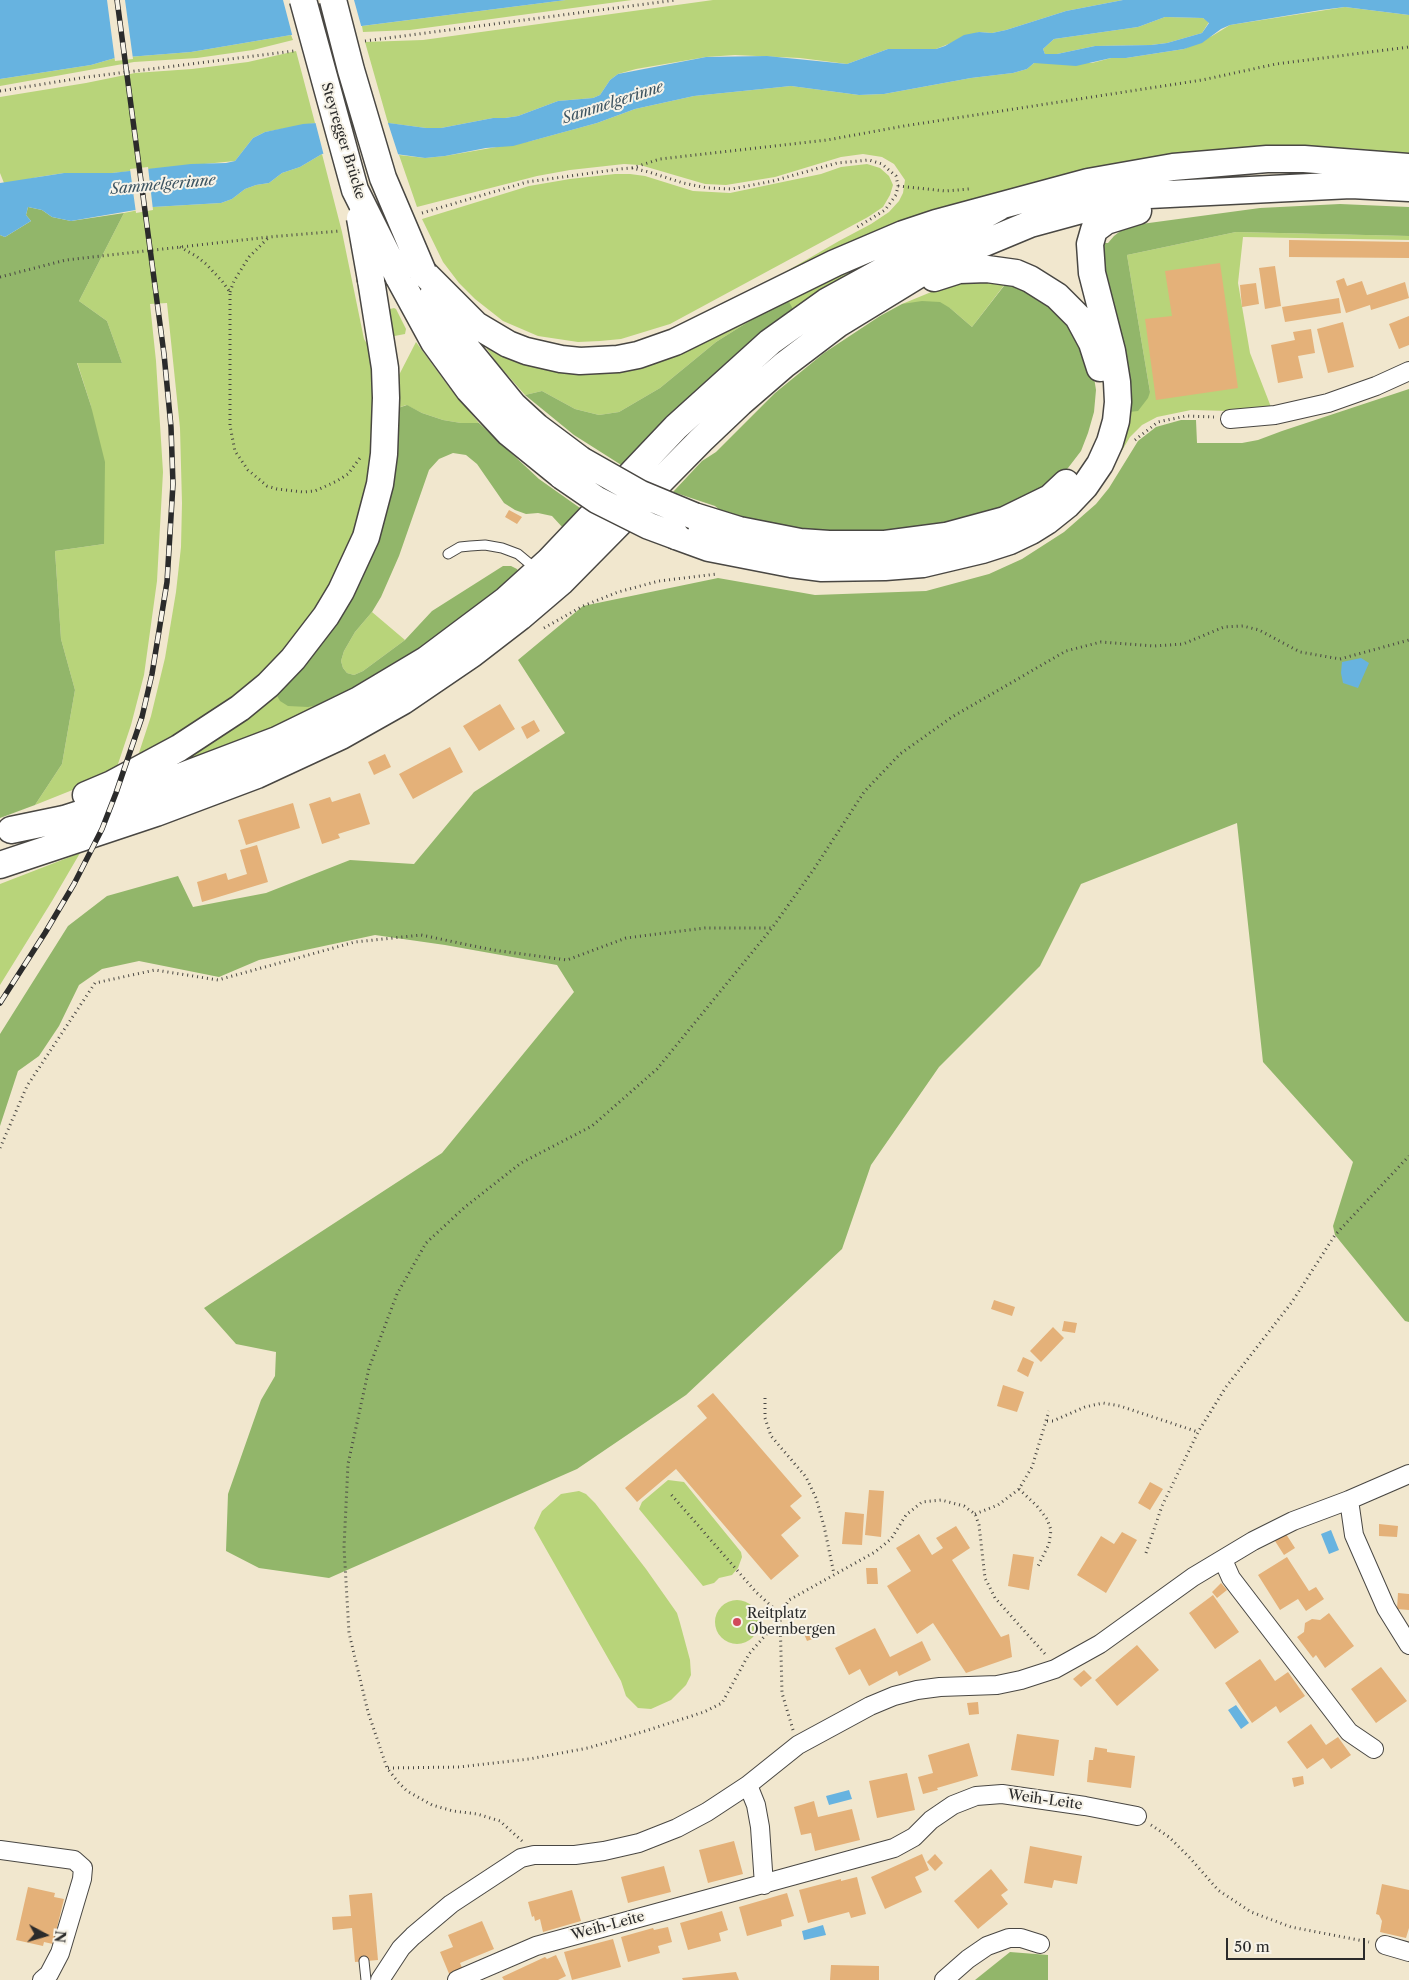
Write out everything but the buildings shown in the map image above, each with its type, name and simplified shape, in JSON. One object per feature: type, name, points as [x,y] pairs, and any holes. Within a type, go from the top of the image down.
[{"type":"main road","name":"Steyregger Brücke","points":[[303,0],[355,190],[410,274]]},
{"type":"main road","name":"Steyregger Brücke","points":[[333,0],[351,70],[410,274]]},
{"type":"main road","points":[[410,274],[476,325],[508,344],[526,351],[561,359],[580,361],[618,359],[638,355],[675,342],[817,272],[903,234],[936,223],[1088,182],[1173,167],[1267,159],[1304,159],[1409,167]]},
{"type":"main road","points":[[0,865],[156,812],[257,775],[341,736],[418,692],[520,618],[561,582],[701,440],[777,371],[838,324],[941,261],[1030,224],[1107,203],[1149,194],[1214,193],[1280,187],[1351,185],[1409,188]]},
{"type":"main road","points":[[5,832],[61,805],[112,784],[210,729],[240,708],[268,685],[304,645],[326,616],[350,574],[366,537],[380,484],[384,454],[386,398],[384,368],[371,280],[355,190]]},
{"type":"main road","points":[[571,468],[606,504],[649,526],[709,548],[768,560],[822,568],[930,562],[982,550],[1010,541],[1031,531],[1066,505],[1085,486],[1100,464],[1110,442],[1116,422],[1118,382],[1089,255],[1091,236],[1094,230],[1117,216],[1214,193]]},
{"type":"main road","points":[[5,832],[64,819],[277,740],[331,714],[426,660],[506,600],[538,571],[676,427],[770,342],[826,302],[999,207]]},
{"type":"main road","points":[[410,274],[434,342],[468,390],[509,433],[571,468],[694,516],[739,530],[800,542],[856,545],[913,541],[946,536],[1005,520],[1050,498],[1079,470],[1089,455],[1096,438],[1104,401],[1103,382],[1099,362],[1086,330],[1073,312],[1057,296],[1016,273],[987,268],[940,276],[880,299]]},
{"type":"street","points":[[1230,418],[1275,415],[1328,403],[1376,386],[1409,371]]},
{"type":"street","points":[[380,1980],[401,1948],[452,1904],[521,1858],[575,1855],[604,1851],[639,1843],[677,1828],[707,1812],[748,1785],[798,1745],[870,1706],[894,1696],[940,1687],[997,1684],[1021,1680],[1055,1669],[1100,1644],[1171,1593],[1253,1541],[1294,1521],[1409,1474]]},
{"type":"street","points":[[1349,1500],[1354,1535],[1386,1608],[1409,1645]]},
{"type":"street","points":[[1223,1560],[1231,1578],[1348,1732],[1374,1749]]},
{"type":"street","points":[[748,1785],[756,1805],[764,1885]]},
{"type":"street","name":"Weih-Leite","points":[[457,1980],[536,1946],[894,1848],[914,1837],[931,1820],[953,1805],[976,1796],[1002,1794],[1085,1806],[1137,1816]]},
{"type":"street","points":[[0,1850],[74,1860],[83,1868],[82,1878],[60,1952],[49,1974],[42,1975]]},
{"type":"street","points":[[944,1980],[968,1959],[987,1946],[1009,1938],[1021,1938],[1040,1944]]},
{"type":"street","points":[[1385,1945],[1409,1952]]},
{"type":"lane","points":[[448,554],[460,547],[485,545],[502,548],[518,554],[538,571]]},
{"type":"lane","points":[[364,1961],[366,1980]]},
{"type":"path","points":[[420,213],[528,182],[632,168],[660,159],[827,140],[904,126],[1202,80],[1276,64],[1409,47]]},
{"type":"path","points":[[632,168],[682,183],[708,188],[732,189],[773,181],[837,163],[869,160],[882,164],[896,176],[898,186],[896,195],[885,210],[850,231]]},
{"type":"path","points":[[898,186],[946,192],[971,189]]},
{"type":"path","points":[[0,277],[66,260],[269,237],[250,257],[234,281],[230,292],[230,426],[235,451],[244,465],[268,486],[303,492],[315,490],[348,474],[361,456]]},
{"type":"path","points":[[180,247],[206,264],[222,280],[230,292]]},
{"type":"path","points":[[534,1856],[500,1821],[477,1814],[454,1811],[432,1805],[407,1791],[387,1768],[368,1712],[349,1633],[344,1547],[348,1464],[369,1368],[397,1294],[426,1243],[465,1207],[521,1163],[592,1126],[657,1069],[772,928],[814,870],[864,792],[900,754],[952,717],[1066,651],[1101,642],[1154,646],[1183,644],[1224,628],[1243,626],[1259,630],[1300,652],[1340,659],[1409,640]]},
{"type":"path","points":[[0,1148],[27,1086],[95,983],[155,970],[218,980],[355,942],[422,936],[493,950],[567,960],[626,938],[705,928],[772,928]]},
{"type":"path","points":[[1146,1553],[1162,1506],[1198,1432],[1226,1387],[1292,1302],[1335,1235],[1409,1156]]},
{"type":"path","points":[[765,1398],[765,1418],[771,1436],[806,1477],[816,1498],[834,1574]]},
{"type":"path","points":[[1047,1421],[1054,1421],[1085,1407],[1103,1404],[1120,1406],[1198,1432]]},
{"type":"path","points":[[975,1514],[998,1505],[1019,1489],[1032,1467],[1050,1411]]},
{"type":"path","points":[[1019,1489],[1048,1519],[1051,1530],[1049,1544],[1038,1566]]},
{"type":"path","points":[[669,1492],[756,1592],[780,1614],[782,1694],[798,1745]]},
{"type":"path","points":[[387,1768],[459,1767],[529,1759],[588,1748],[704,1712],[722,1703],[749,1654],[769,1630],[789,1600],[876,1552],[891,1539],[906,1515],[922,1502],[941,1500],[964,1506],[975,1514],[979,1525],[985,1578],[995,1598],[1044,1653],[1055,1669]]},
{"type":"path","points":[[1137,1816],[1169,1838],[1190,1858],[1218,1890],[1251,1912],[1291,1927],[1385,1945]]},
{"type":"green space","points":[[566,0],[632,0],[410,30],[363,32],[362,26]]},
{"type":"green space","points":[[713,0],[1123,0],[1066,11],[1006,30],[992,33],[979,32],[936,49],[888,49],[847,64],[800,58],[735,55],[706,57],[636,69],[618,74],[610,80],[600,95],[593,98],[558,101],[518,116],[493,118],[441,128],[388,123],[365,42],[423,40]]},
{"type":"green space","points":[[1345,7],[1409,15],[1409,154],[1351,148],[1302,147],[1141,159],[1105,166],[1043,180],[996,194],[728,305],[889,212],[899,201],[903,193],[905,180],[894,164],[882,157],[863,154],[841,157],[775,177],[726,185],[705,184],[640,165],[624,164],[537,176],[417,207],[399,155],[425,158],[445,156],[531,141],[597,123],[635,109],[694,96],[791,86],[859,95],[884,94],[971,78],[1013,73],[1027,69],[1034,63],[1092,63],[1111,58],[1126,58],[1184,49],[1230,25]]},
{"type":"green space","points":[[1165,17],[1203,18],[1209,22],[1202,33],[1167,43],[1095,46],[1057,54],[1045,54],[1043,49],[1054,39],[1138,27]]},
{"type":"green space","points":[[291,35],[293,40],[253,50],[197,58],[134,62],[0,86],[0,79],[91,65],[115,58],[191,52]]},
{"type":"green space","points":[[296,51],[315,123],[265,132],[253,138],[235,161],[112,173],[64,173],[4,183],[0,173],[0,97],[135,73],[192,69],[248,62]]},
{"type":"green space","points":[[322,154],[342,232],[364,339],[371,350],[377,398],[366,510],[322,608],[243,695],[136,762],[151,716],[165,658],[181,547],[180,428],[167,303],[150,304],[156,361],[163,472],[157,581],[144,675],[131,725],[115,773],[35,805],[62,764],[75,690],[61,639],[55,551],[104,544],[91,406],[77,362],[122,363],[107,321],[79,301],[124,213],[153,207],[221,203],[232,199],[245,189],[269,183],[282,173],[300,167]]},
{"type":"green space","points":[[867,164],[880,168],[889,176],[893,185],[883,207],[868,217],[670,324],[621,339],[578,342],[538,336],[503,321],[475,299],[459,283],[443,262],[422,219],[529,186],[570,179],[630,174],[645,176],[693,191],[730,193],[821,174],[841,167]]},
{"type":"green space","points":[[1340,204],[1409,207],[1409,236],[1236,232],[1127,255],[1150,392],[1148,398],[1138,411],[1129,412],[1104,268],[1104,243],[1108,243],[1123,229],[1134,225],[1260,208]]},
{"type":"green space","points":[[28,207],[42,210],[52,217],[71,221],[124,213],[79,301],[107,321],[122,363],[77,363],[91,406],[105,462],[104,544],[55,551],[61,639],[75,690],[62,764],[35,805],[0,818],[0,235],[5,237],[31,221],[26,215]]},
{"type":"green space","points":[[1236,232],[1409,236],[1409,240],[1243,237],[1238,283],[1250,353],[1271,407],[1230,411],[1191,410],[1157,417],[1142,425],[1130,437],[1108,474],[1129,412],[1150,392],[1127,255]]},
{"type":"green space","points":[[903,242],[844,276],[794,311],[759,315],[716,342],[660,388],[619,412],[599,415],[575,409],[542,391],[525,395],[496,362],[480,339],[573,367]]},
{"type":"green space","points":[[991,281],[1005,284],[972,327],[950,308],[902,304],[941,288],[960,283]]},
{"type":"green space","points":[[1007,282],[1060,310],[1092,365],[1096,390],[1094,412],[1088,433],[1081,451],[1049,488],[1025,501],[921,531],[805,532],[728,517],[715,506],[673,492],[702,461],[716,452],[775,393],[824,353],[880,316],[902,304],[922,301],[940,302],[972,327]]},
{"type":"green space","points":[[788,300],[794,311],[626,468],[574,435],[525,395],[542,391],[575,409],[599,415],[619,412],[660,388],[716,342],[759,315]]},
{"type":"green space","points":[[394,308],[406,329],[405,334],[389,337],[388,316],[390,309]]},
{"type":"green space","points":[[416,342],[449,387],[479,423],[443,420],[406,405],[398,408],[396,385]]},
{"type":"green space","points":[[1409,389],[1409,1322],[1405,1321],[1335,1235],[1333,1226],[1353,1162],[1263,1062],[1237,823],[1081,884],[1040,966],[939,1067],[871,1165],[842,1249],[686,1395],[577,1469],[329,1578],[259,1568],[226,1551],[228,1494],[261,1400],[275,1376],[276,1352],[236,1344],[204,1308],[442,1153],[574,992],[557,965],[445,945],[375,935],[259,960],[219,977],[139,961],[102,969],[79,985],[59,1026],[39,1056],[18,1071],[0,1126],[0,1034],[68,926],[107,896],[178,876],[193,907],[266,893],[350,860],[414,864],[474,792],[565,733],[518,660],[583,606],[718,578],[815,595],[926,591],[989,574],[1022,559],[1064,532],[1096,504],[1109,488],[1138,441],[1156,427],[1181,420],[1196,420],[1197,443],[1242,443],[1258,440]]},
{"type":"green space","points":[[407,405],[422,413],[443,420],[479,423],[539,479],[580,508],[579,516],[564,529],[552,516],[538,513],[526,514],[515,510],[504,503],[477,464],[466,455],[453,453],[439,459],[429,470],[399,556],[381,597],[372,612],[355,632],[344,651],[341,661],[343,668],[347,673],[354,675],[363,671],[405,640],[432,611],[503,566],[511,566],[517,569],[519,573],[426,645],[334,702],[308,707],[288,706],[280,701],[274,690],[320,641],[398,408]]},
{"type":"green space","points":[[372,612],[405,640],[363,671],[354,675],[347,673],[341,661],[344,651],[355,632]]},
{"type":"green space","points":[[274,690],[334,702],[273,732],[141,782]]},
{"type":"green space","points":[[80,853],[52,901],[0,985],[0,884]]},
{"type":"green space","points":[[668,1480],[684,1482],[741,1552],[742,1557],[738,1568],[732,1575],[719,1578],[714,1583],[703,1586],[639,1509],[642,1502]]},
{"type":"green space","points":[[579,1491],[586,1494],[595,1503],[677,1613],[690,1660],[691,1675],[686,1685],[671,1700],[651,1709],[638,1708],[626,1696],[621,1681],[534,1528],[542,1511],[561,1494]]},
{"type":"green space","name":"Reitplatz Obernbergen","points":[[737,1600],[749,1604],[755,1610],[759,1622],[755,1634],[749,1640],[737,1644],[725,1640],[719,1634],[715,1622],[719,1610],[725,1604]]},
{"type":"green space","points":[[1010,1952],[1048,1955],[1048,1980],[975,1980]]},
{"type":"water","points":[[0,0],[566,0],[291,35],[191,52],[115,58],[91,65],[0,79]]},
{"type":"water","name":"Sammelgerinne","points":[[1123,0],[1409,0],[1409,15],[1345,7],[1321,10],[1230,25],[1221,29],[1202,43],[1184,49],[1126,58],[1111,58],[1076,66],[1034,63],[1027,69],[1013,73],[971,78],[884,94],[859,95],[791,86],[694,96],[635,109],[597,123],[513,146],[486,148],[445,156],[425,158],[381,152],[337,151],[322,154],[300,167],[282,173],[269,183],[245,189],[232,199],[221,203],[153,207],[71,221],[52,217],[42,210],[28,207],[26,215],[31,221],[5,237],[0,235],[0,183],[64,173],[112,173],[191,164],[226,163],[235,161],[253,138],[265,132],[303,124],[374,121],[426,128],[441,128],[493,118],[518,116],[558,101],[593,98],[600,95],[610,80],[618,74],[706,57],[767,56],[847,64],[888,49],[936,49],[964,35],[1006,30],[1066,11]],"holes":[[[1165,17],[1203,18],[1209,23],[1202,33],[1167,43],[1095,46],[1057,54],[1045,54],[1043,49],[1054,39],[1138,27]]]},
{"type":"water","points":[[1361,658],[1369,663],[1358,688],[1343,683],[1341,673],[1342,662]]},
{"type":"water","points":[[1331,1530],[1339,1550],[1329,1554],[1321,1534]]},
{"type":"water","points":[[1236,1705],[1249,1723],[1241,1729],[1228,1710]]},
{"type":"water","points":[[849,1790],[852,1799],[829,1805],[826,1796]]},
{"type":"water","points":[[823,1925],[826,1935],[804,1940],[802,1931]]},
{"type":"pier","points":[[107,0],[125,0],[133,59],[115,61]]},
{"type":"pier","points":[[283,0],[354,0],[362,29],[293,38]]},
{"type":"pier","points":[[343,119],[387,120],[399,157],[361,153],[337,153],[324,156],[315,121]]},
{"type":"pier","points":[[148,167],[153,210],[136,213],[130,169]]},
{"type":"railway","points":[[0,1003],[74,884],[102,829],[142,717],[152,674],[167,582],[173,484],[171,427],[164,354],[117,0]]},
{"type":"place","name":"Reitplatz Obernbergen","points":[[737,1622]]}]
